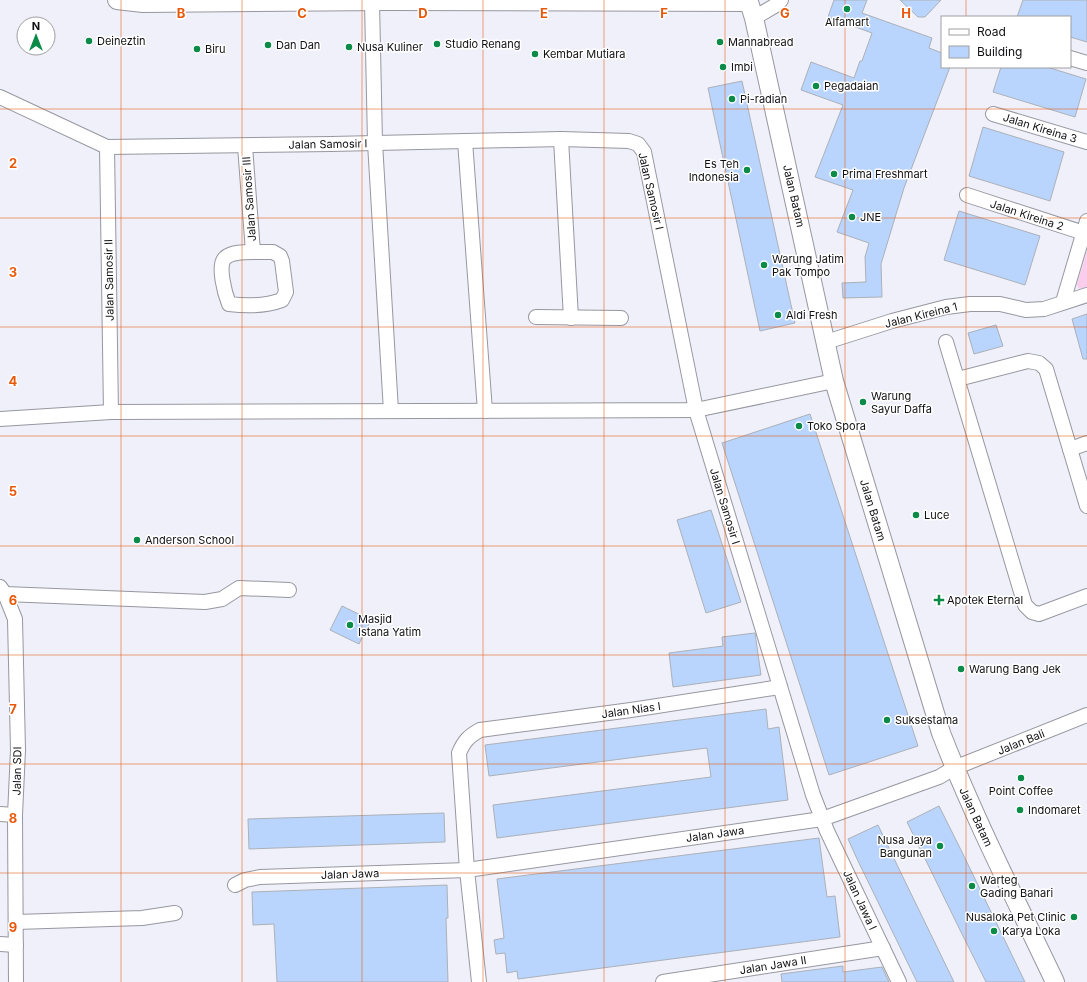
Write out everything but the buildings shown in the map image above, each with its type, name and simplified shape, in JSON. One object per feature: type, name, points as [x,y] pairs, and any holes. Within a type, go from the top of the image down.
[{"type":"street","points":[[117,0],[143,3],[621,1],[751,5],[776,5],[781,0]]},
{"type":"street","points":[[372,2],[375,143],[391,411]]},
{"type":"street","name":"Jalan Batam","points":[[751,5],[834,381],[941,733],[954,768],[986,838],[1055,982]]},
{"type":"street","points":[[1071,58],[1087,63]]},
{"type":"street","name":"Jalan Samosir I","points":[[0,96],[107,147],[245,146],[561,139],[629,142],[638,144],[644,152],[696,410],[780,687],[822,819]]},
{"type":"street","name":"Jalan Kireina 3","points":[[993,114],[1087,142]]},
{"type":"street","points":[[561,139],[571,318]]},
{"type":"street","points":[[465,141],[484,411]]},
{"type":"street","name":"Jalan Samosir III","points":[[245,146],[253,252]]},
{"type":"street","name":"Jalan Samosir II","points":[[107,147],[111,412]]},
{"type":"street","name":"Jalan Kireina 2","points":[[967,195],[1086,230]]},
{"type":"street","points":[[1063,302],[1086,230]]},
{"type":"street","name":"Jalan Samosir III","points":[[253,252],[273,252],[280,256],[286,292],[282,300],[274,303],[229,304],[226,297],[221,265],[225,258],[232,254],[253,252]]},
{"type":"street","name":"Jalan Kireina 1","points":[[826,342],[892,321],[946,307],[970,304],[1000,304],[1026,310],[1044,309],[1087,295]]},
{"type":"street","points":[[536,317],[621,318]]},
{"type":"street","points":[[946,342],[1025,605],[1032,612],[1039,614],[1087,596]]},
{"type":"street","points":[[958,379],[1028,361],[1039,363],[1046,369],[1087,506]]},
{"type":"street","points":[[0,419],[111,412],[696,410],[834,381]]},
{"type":"street","points":[[1070,449],[1087,443]]},
{"type":"street","points":[[3,590],[205,602],[222,599],[239,588],[289,590]]},
{"type":"street","name":"Jalan SDI","points":[[3,590],[15,619],[18,750],[15,815],[16,982]]},
{"type":"street","name":"Jalan Nias I","points":[[467,870],[458,753],[463,743],[469,736],[480,730],[624,711],[780,687]]},
{"type":"street","name":"Jalan Bali","points":[[954,768],[1087,715]]},
{"type":"street","name":"Jalan Jawa","points":[[235,885],[245,880],[260,877],[467,870],[822,819],[939,777],[954,768]]},
{"type":"street","points":[[0,814],[15,815]]},
{"type":"street","name":"Jalan Jawa I","points":[[822,819],[899,982]]},
{"type":"street","points":[[467,870],[478,982]]},
{"type":"street","points":[[16,922],[142,918],[175,913]]},
{"type":"street","points":[[0,944],[16,945]]},
{"type":"street","name":"Jalan Jawa II","points":[[663,982],[883,948]]},
{"type":"shaded area","points":[[1087,251],[1087,287],[1080,289],[1078,288],[1077,284]]},
{"type":"place","name":"Alfamart","points":[[847,9]]},
{"type":"place","name":"Deineztin","points":[[89,41]]},
{"type":"place","name":"Mannabread","points":[[720,42]]},
{"type":"place","name":"Studio Renang","points":[[437,44]]},
{"type":"place","name":"Dan Dan","points":[[268,45]]},
{"type":"place","name":"Nusa Kuliner","points":[[349,47]]},
{"type":"place","name":"Biru","points":[[197,49]]},
{"type":"place","name":"Kembar Mutiara","points":[[535,54]]},
{"type":"place","name":"Imbi","points":[[723,67]]},
{"type":"place","name":"Pegadaian","points":[[816,86]]},
{"type":"place","name":"Pi-radian","points":[[732,99]]},
{"type":"place","name":"Es Teh Indonesia","points":[[747,170]]},
{"type":"place","name":"Prima Freshmart","points":[[834,174]]},
{"type":"place","name":"JNE","points":[[852,217]]},
{"type":"place","name":"Warung Jatim Pak Tompo","points":[[764,265]]},
{"type":"place","name":"Aldi Fresh","points":[[778,315]]},
{"type":"place","name":"Warung Sayur Daffa","points":[[863,402]]},
{"type":"place","name":"Toko Spora","points":[[799,426]]},
{"type":"place","name":"Luce","points":[[916,515]]},
{"type":"place","name":"Anderson School","points":[[137,540]]},
{"type":"place","name":"Apotek Eternal","points":[[939,600]]},
{"type":"place","name":"Masjid Istana Yatim","points":[[350,625]]},
{"type":"place","name":"Warung Bang Jek","points":[[961,669]]},
{"type":"place","name":"Suksestama","points":[[887,720]]},
{"type":"place","name":"Point Coffee","points":[[1021,778]]},
{"type":"place","name":"Indomaret","points":[[1020,810]]},
{"type":"place","name":"Nusa Jaya Bangunan","points":[[940,846]]},
{"type":"place","name":"Warteg Gading Bahari","points":[[972,886]]},
{"type":"place","name":"Nusaloka Pet Clinic","points":[[1074,917]]},
{"type":"place","name":"Karya Loka","points":[[994,931]]}]
